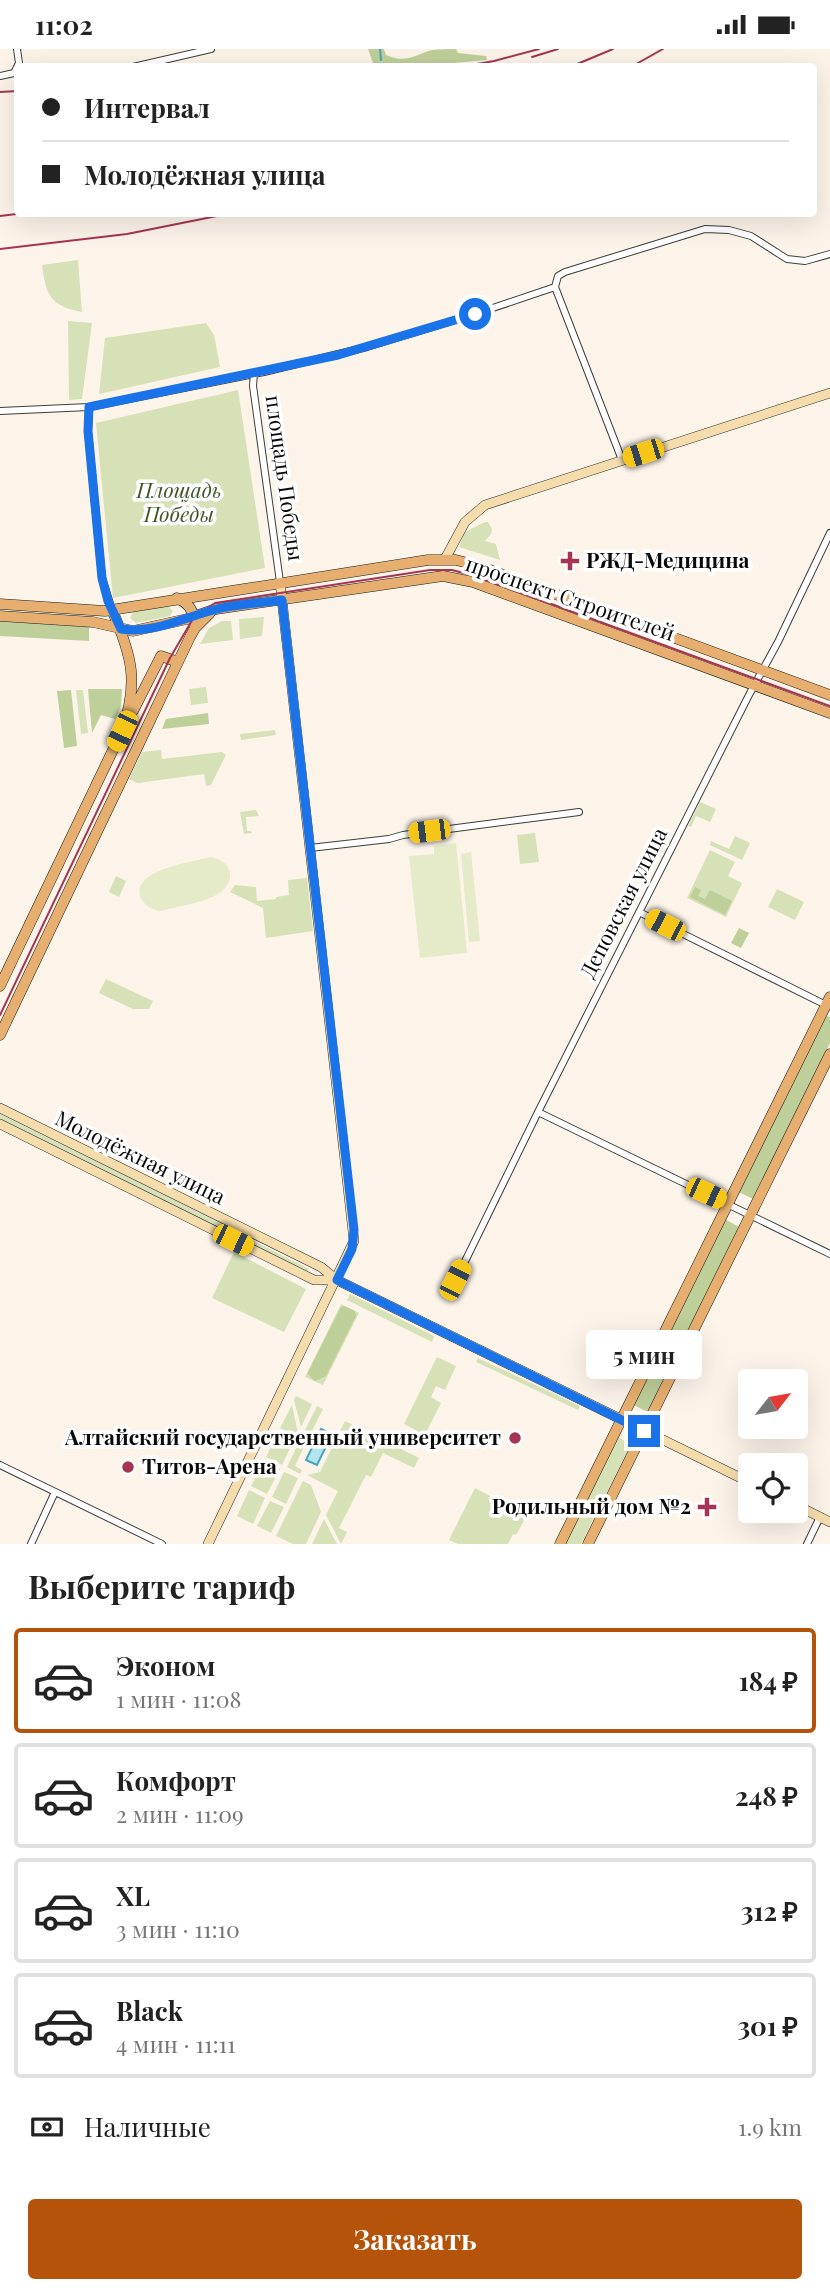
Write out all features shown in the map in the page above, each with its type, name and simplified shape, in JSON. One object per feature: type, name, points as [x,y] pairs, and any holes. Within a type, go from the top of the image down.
[{"type":"main road","name":"проспект Строителей","points":[[0,604],[112,610],[280,582],[445,559],[479,566],[830,695]]},
{"type":"main road","name":"проспект Строителей","points":[[0,615],[93,622],[133,631],[216,610],[443,576],[473,582],[830,713]]},
{"type":"main road","points":[[177,598],[189,607],[194,617],[190,637]]},
{"type":"main road","points":[[567,616],[573,600]]},
{"type":"main road","points":[[112,610],[121,629],[131,664],[132,695],[122,731]]},
{"type":"main road","points":[[0,1035],[190,637],[202,619],[216,610]]},
{"type":"main road","points":[[0,986],[158,659],[164,655],[178,662]]},
{"type":"main road","points":[[560,1544],[829,1003]]},
{"type":"main road","points":[[588,1544],[830,1054]]},
{"type":"street","points":[[150,63],[211,49]]},
{"type":"street","points":[[622,460],[555,287],[558,277],[565,272],[705,229],[729,230],[751,236],[787,259],[805,261],[830,254]]},
{"type":"street","points":[[254,373],[348,352],[555,287]]},
{"type":"street","name":"площадь Победы","points":[[0,411],[89,407],[254,373],[253,386],[280,582]]},
{"type":"street","points":[[445,559],[465,522],[477,509],[485,505],[830,393]]},
{"type":"street","points":[[89,407],[88,431],[102,578],[112,610]]},
{"type":"street","name":"Деповская улица","points":[[451,1290],[830,533]]},
{"type":"street","points":[[208,1544],[243,1467],[352,1249],[354,1230],[280,582]]},
{"type":"street","points":[[310,848],[579,812]]},
{"type":"street","points":[[639,912],[829,1003]]},
{"type":"street","name":"Молодёжная улица","points":[[0,1108],[321,1267],[337,1280],[738,1477]]},
{"type":"street","points":[[538,1112],[830,1254]]},
{"type":"street","name":"Молодёжная улица","points":[[0,1123],[314,1280],[337,1280]]},
{"type":"street","points":[[0,1465],[162,1544]]},
{"type":"street","points":[[31,1544],[55,1492]]},
{"type":"street","points":[[808,1511],[830,1522]]},
{"type":"street","points":[[807,1544],[820,1517]]},
{"type":"green space","points":[[368,49],[384,49],[386,55],[399,59],[432,50],[456,49],[458,53],[486,56],[487,60],[453,63],[373,63]]},
{"type":"green space","points":[[78,260],[82,312],[56,302],[45,284],[42,265]]},
{"type":"green space","points":[[68,321],[92,323],[82,399],[69,400]]},
{"type":"green space","points":[[206,323],[214,335],[220,367],[99,394],[105,338]]},
{"type":"green space","name":"Площадь Победы","points":[[238,390],[265,568],[113,598],[96,423]]},
{"type":"green space","points":[[488,522],[492,529],[485,541],[496,544],[500,560],[459,547],[465,532]]},
{"type":"green space","points":[[168,606],[173,611],[170,616],[136,623],[130,618],[133,612]]},
{"type":"green space","points":[[264,617],[262,636],[240,639],[239,619]]},
{"type":"green space","points":[[0,621],[89,627],[89,641],[0,636]]},
{"type":"green space","points":[[222,621],[231,621],[233,640],[200,644],[209,628]]},
{"type":"green space","points":[[206,687],[208,703],[191,705],[189,689]]},
{"type":"green space","points":[[88,689],[122,689],[121,706],[115,719],[101,715],[92,733]]},
{"type":"green space","points":[[71,690],[77,746],[64,748],[57,691]]},
{"type":"green space","points":[[76,690],[83,690],[88,733],[81,734]]},
{"type":"green space","points":[[208,713],[209,724],[162,729],[166,719]]},
{"type":"green space","points":[[275,730],[276,735],[241,740],[240,734]]},
{"type":"green space","points":[[161,750],[162,759],[222,752],[226,755],[211,785],[206,786],[204,774],[138,783],[129,779],[142,752]]},
{"type":"green space","points":[[700,802],[716,809],[710,822],[696,816],[691,827],[688,826]]},
{"type":"green space","points":[[256,810],[259,816],[246,817],[247,831],[252,833],[244,834],[240,812]]},
{"type":"green space","points":[[535,833],[539,862],[520,864],[517,835]]},
{"type":"green space","points":[[735,836],[750,843],[742,860],[710,845],[711,841],[729,849]]},
{"type":"green space","points":[[456,843],[467,953],[420,958],[409,856],[434,854],[434,846]]},
{"type":"green space","points":[[710,850],[735,862],[728,876],[742,883],[726,917],[687,898]]},
{"type":"green space","points":[[471,852],[480,941],[469,942],[461,854]]},
{"type":"green space","points":[[211,857],[224,863],[230,874],[223,890],[214,896],[161,911],[148,907],[141,899],[140,887],[155,873]]},
{"type":"green space","points":[[116,876],[126,881],[119,897],[109,892]]},
{"type":"green space","points":[[307,878],[313,931],[266,938],[263,908],[230,892],[235,885],[256,887],[257,901],[276,899],[289,895],[288,880]]},
{"type":"green space","points":[[695,887],[701,890],[698,896],[705,899],[710,890],[732,901],[725,915],[690,897]]},
{"type":"green space","points":[[777,889],[804,902],[795,920],[768,907]]},
{"type":"green space","points":[[739,928],[749,933],[741,948],[731,943]]},
{"type":"green space","points":[[106,979],[153,1001],[149,1009],[133,1009],[99,993]]},
{"type":"green space","points":[[826,1016],[830,1017],[830,1043],[753,1199],[739,1192]]},
{"type":"green space","points":[[0,1111],[309,1269],[307,1273],[0,1119]]},
{"type":"green space","points":[[725,1219],[739,1227],[649,1413],[634,1405]]},
{"type":"green space","points":[[234,1252],[306,1289],[284,1332],[212,1298]]},
{"type":"green space","points":[[350,1294],[434,1336],[432,1342],[347,1300]]},
{"type":"green space","points":[[341,1304],[359,1313],[323,1385],[305,1377]]},
{"type":"green space","points":[[341,1307],[355,1311],[356,1316],[326,1376],[315,1381],[307,1374]]},
{"type":"green space","points":[[437,1357],[456,1366],[445,1390],[436,1386],[431,1397],[441,1403],[425,1435],[404,1424]]},
{"type":"green space","points":[[478,1358],[580,1406],[578,1410],[476,1362]]},
{"type":"green space","points":[[296,1396],[312,1404],[301,1427],[294,1400]]},
{"type":"green space","points":[[292,1405],[298,1433],[296,1436],[280,1428]]},
{"type":"green space","points":[[317,1406],[323,1409],[307,1441],[301,1438]]},
{"type":"green space","points":[[345,1421],[419,1458],[414,1468],[383,1453],[371,1477],[366,1475],[339,1528],[347,1532],[341,1544],[326,1515],[338,1491],[307,1475],[320,1472]]},
{"type":"green space","points":[[278,1432],[294,1440],[282,1465],[266,1457]]},
{"type":"green space","points":[[618,1437],[631,1444],[581,1544],[565,1544]]},
{"type":"green space","points":[[299,1442],[305,1445],[295,1466],[302,1470],[300,1474],[287,1467]]},
{"type":"green space","points":[[264,1461],[280,1469],[267,1494],[251,1486]]},
{"type":"green space","points":[[284,1472],[298,1478],[286,1504],[272,1497]]},
{"type":"green space","points":[[303,1481],[311,1485],[321,1512],[306,1544],[293,1544],[276,1536]]},
{"type":"green space","points":[[475,1488],[527,1515],[508,1544],[458,1544],[449,1540]]},
{"type":"green space","points":[[249,1490],[265,1498],[253,1524],[237,1516]]},
{"type":"green space","points":[[270,1501],[284,1507],[271,1533],[257,1526]]},
{"type":"green space","points":[[324,1519],[337,1544],[312,1544]]},
{"type":"water","points":[[321,1429],[332,1434],[317,1465],[306,1460]]},
{"type":"waterway","points":[[380,49],[381,60]]},
{"type":"tram line","points":[[0,1015],[170,658],[194,617],[215,603],[430,570],[452,570],[475,576],[830,706]]},
{"type":"railway","points":[[483,63],[539,49]]},
{"type":"railway","points":[[532,57],[558,49]]},
{"type":"railway","points":[[580,63],[613,49]]},
{"type":"railway","points":[[638,63],[663,49]]},
{"type":"railway","points":[[0,92],[14,91]]},
{"type":"railway","points":[[0,216],[14,214]]},
{"type":"railway","points":[[0,249],[127,234],[212,217]]},
{"type":"place","name":"РЖД-Медицина","points":[[570,561]]},
{"type":"place","name":"Алтайский государственный университет","points":[[515,1438]]},
{"type":"place","name":"Титов-Арена","points":[[128,1467]]},
{"type":"place","name":"Родильный дом №2","points":[[707,1507]]},
{"type":"route","points":[[475,314],[338,355],[89,407],[88,431],[102,578],[104,591],[121,629],[133,631],[216,610],[282,600],[354,1230],[352,1249],[337,1280],[644,1431]]}]
